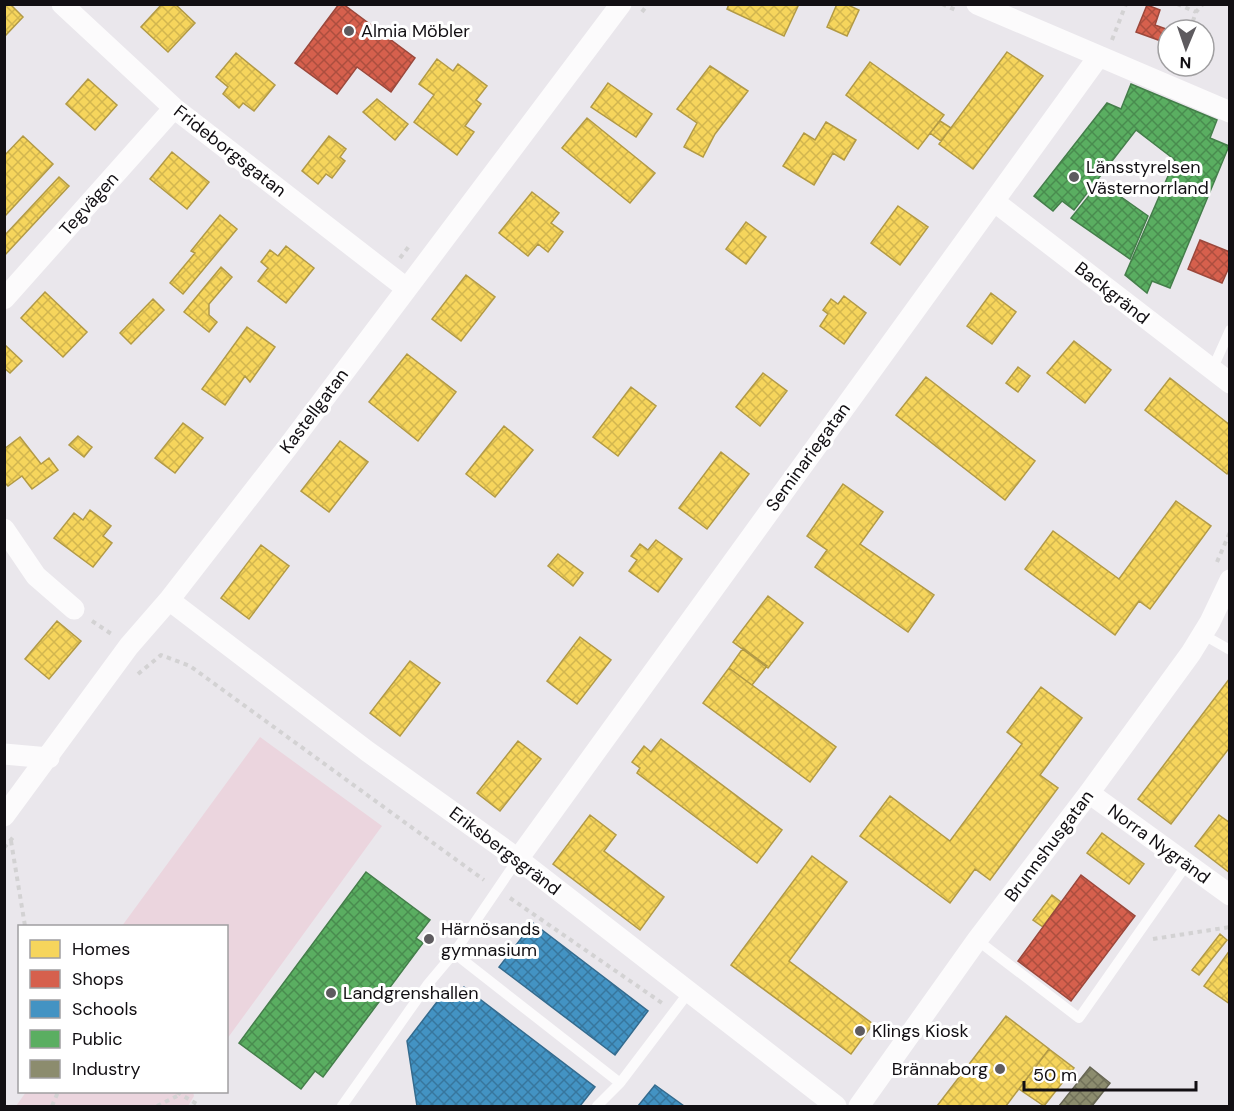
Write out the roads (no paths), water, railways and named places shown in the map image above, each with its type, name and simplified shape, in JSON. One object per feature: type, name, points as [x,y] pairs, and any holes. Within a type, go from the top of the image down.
[{"type":"street","name":"Frideborgsgatan","points":[[62,4],[174,108],[406,288]]},
{"type":"street","name":"Kastellgatan","points":[[4,816],[49,758],[129,646],[169,600],[287,448],[621,4]]},
{"type":"street","points":[[970,9],[1102,57],[1230,112]]},
{"type":"street","name":"Seminariegatan","points":[[518,859],[1102,57]]},
{"type":"street","name":"Tegvägen","points":[[4,299],[174,108]]},
{"type":"street","name":"Backgränd","points":[[995,202],[1230,384]]},
{"type":"street","points":[[4,530],[36,576],[74,609]]},
{"type":"street","name":"Brunnshusgatan","points":[[859,1107],[977,940],[1089,793],[1191,653],[1202,634],[1223,572]]},
{"type":"street","name":"Eriksbergsgränd","points":[[169,600],[367,751],[518,859],[836,1107]]},
{"type":"street","points":[[4,754],[49,758]]},
{"type":"street","name":"Norra Nygränd","points":[[1089,793],[1230,895]]},
{"type":"lane","points":[[1212,370],[1230,330]]},
{"type":"lane","points":[[1202,634],[1230,650]]},
{"type":"lane","points":[[342,1107],[428,984],[454,953],[518,859]]},
{"type":"lane","points":[[977,940],[1079,1018],[1187,864]]},
{"type":"lane","points":[[454,953],[620,1083]]},
{"type":"lane","points":[[597,1107],[620,1083],[690,992]]},
{"type":"place","name":"Almia Möbler","points":[[349,31]]},
{"type":"place","name":"Länsstyrelsen Västernorrland","points":[[1074,177]]},
{"type":"place","name":"Härnösands gymnasium","points":[[429,939]]},
{"type":"place","name":"Landgrenshallen","points":[[331,993]]},
{"type":"place","name":"Klings Kiosk","points":[[860,1031]]},
{"type":"place","name":"Brännaborg","points":[[1000,1069]]}]
